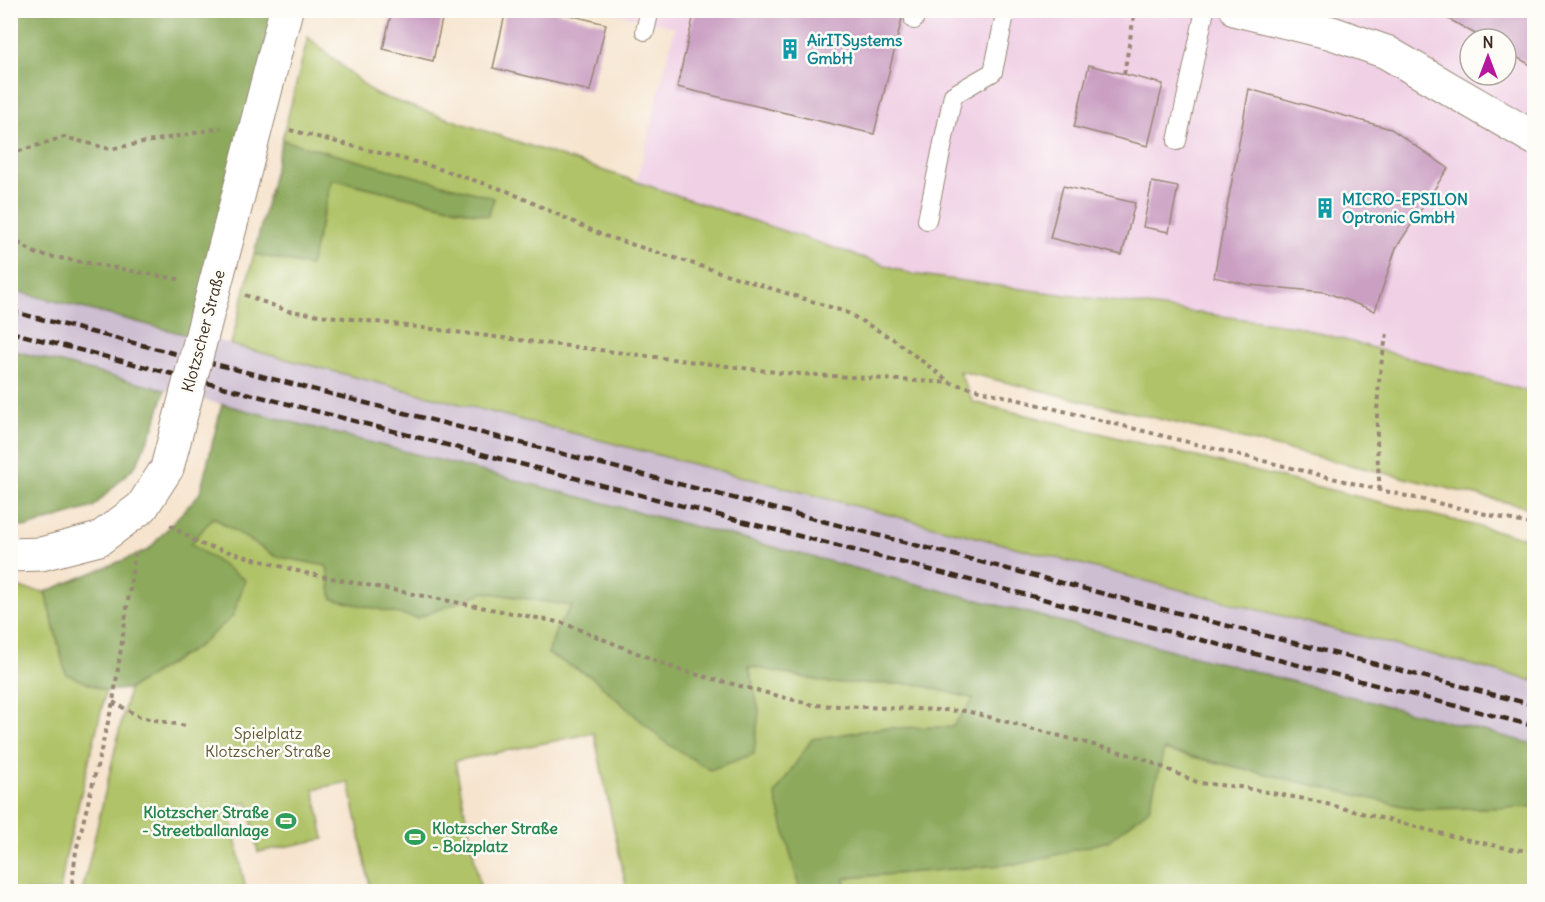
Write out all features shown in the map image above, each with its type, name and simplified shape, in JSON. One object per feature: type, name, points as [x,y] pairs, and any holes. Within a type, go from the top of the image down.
[{"type":"street","name":"Klotzscher Straße","points":[[10,555],[41,554],[99,539],[142,507],[167,468],[286,10]]},
{"type":"street","points":[[1237,10],[1272,15],[1386,52],[1534,138]]},
{"type":"lane","points":[[645,31],[650,10]]},
{"type":"lane","points":[[927,220],[953,95],[993,72],[1006,10]]},
{"type":"lane","points":[[1177,141],[1205,10]]},
{"type":"path","points":[[1124,74],[1135,10]]},
{"type":"path","points":[[10,154],[64,137],[110,148],[199,130],[256,124]]},
{"type":"path","points":[[316,135],[427,165],[507,191],[602,235],[846,312],[893,339],[951,383]]},
{"type":"path","points":[[10,238],[37,255],[185,281]]},
{"type":"path","points":[[236,293],[288,311],[335,317],[783,373],[951,383],[1380,490],[1534,525]]},
{"type":"path","points":[[1380,490],[1375,444],[1381,362],[1387,334]]},
{"type":"path","points":[[71,891],[76,851],[113,702],[142,507],[200,544],[305,573],[563,623],[679,670],[813,705],[966,711],[1139,757],[1199,783],[1240,787],[1315,801],[1459,838],[1511,849],[1534,851]]},
{"type":"path","points":[[113,702],[140,717],[186,726]]},
{"type":"shaded area","points":[[606,11],[1534,11],[1534,393],[1295,326],[912,274],[636,183],[675,27]]},
{"type":"shaded area","points":[[10,289],[331,369],[1534,681],[1534,744],[11,350]]},
{"type":"green space","points":[[10,11],[280,11],[196,337],[11,290]]},
{"type":"green space","points":[[308,37],[375,94],[912,274],[1295,326],[1534,393],[1534,509],[959,371],[973,402],[1534,540],[1534,681],[231,345],[254,254],[310,266],[332,179],[488,216],[494,199],[282,140]]},
{"type":"green space","points":[[282,140],[494,198],[488,216],[332,179],[310,266],[254,254]]},
{"type":"green space","points":[[11,350],[165,390],[154,427],[136,465],[93,507],[27,527],[11,526]]},
{"type":"green space","points":[[222,404],[1534,744],[1534,807],[1416,809],[1164,750],[1149,809],[1108,841],[1025,863],[845,878],[847,891],[800,891],[775,794],[812,739],[881,728],[952,727],[974,699],[916,684],[830,683],[749,666],[759,711],[754,754],[710,770],[666,743],[592,677],[548,654],[557,627],[572,606],[484,592],[417,618],[332,599],[327,566],[275,556],[213,517],[191,544],[245,580],[233,616],[200,645],[129,689],[106,691],[66,674],[45,592],[148,550],[200,493]]},
{"type":"green space","name":"Spielplatz Klotzscher Straße","points":[[213,517],[275,556],[327,566],[332,599],[417,618],[484,592],[573,606],[557,627],[548,654],[592,677],[666,743],[759,711],[749,666],[830,683],[916,684],[975,699],[953,727],[881,728],[799,885],[800,891],[627,891],[594,733],[455,761],[481,891],[371,891],[349,782],[314,789],[324,839],[258,852],[248,803],[229,807],[246,891],[82,892],[129,689],[200,645],[244,580],[190,544]]},
{"type":"green space","points":[[11,587],[45,592],[66,674],[106,691],[66,855],[60,891],[11,892]]},
{"type":"green space","points":[[1163,750],[1416,809],[1534,807],[1534,891],[847,892],[845,878],[1025,863],[1149,809]]},
{"type":"building","points":[[392,10],[444,10],[433,61],[383,49]]},
{"type":"building","points":[[506,10],[549,10],[606,24],[590,91],[493,68]]},
{"type":"building","name":"AirITSystems GmbH","points":[[695,10],[904,10],[874,134],[677,87]]},
{"type":"building","points":[[1433,10],[1534,10],[1534,67],[1518,58],[1518,27],[1463,27]]},
{"type":"building","points":[[1089,65],[1163,84],[1148,146],[1074,127]]},
{"type":"building","name":"MICRO-EPSILON Optronic GmbH","points":[[1249,89],[1391,129],[1448,168],[1396,248],[1375,311],[1325,292],[1249,285],[1214,277]]},
{"type":"building","points":[[1152,182],[1178,187],[1169,232],[1143,227]]},
{"type":"building","points":[[1063,186],[1135,203],[1122,255],[1050,238]]},
{"type":"railway","points":[[10,311],[1534,705]]},
{"type":"railway","points":[[10,332],[1534,726]]},
{"type":"place","name":"AirITSystems GmbH","points":[[790,49]]},
{"type":"place","name":"MICRO-EPSILON Optronic GmbH","points":[[1325,208]]},
{"type":"place","name":"Klotzscher Straße - Streetballanlage","points":[[286,821]]},
{"type":"place","name":"Klotzscher Straße - Bolzplatz","points":[[415,837]]}]
